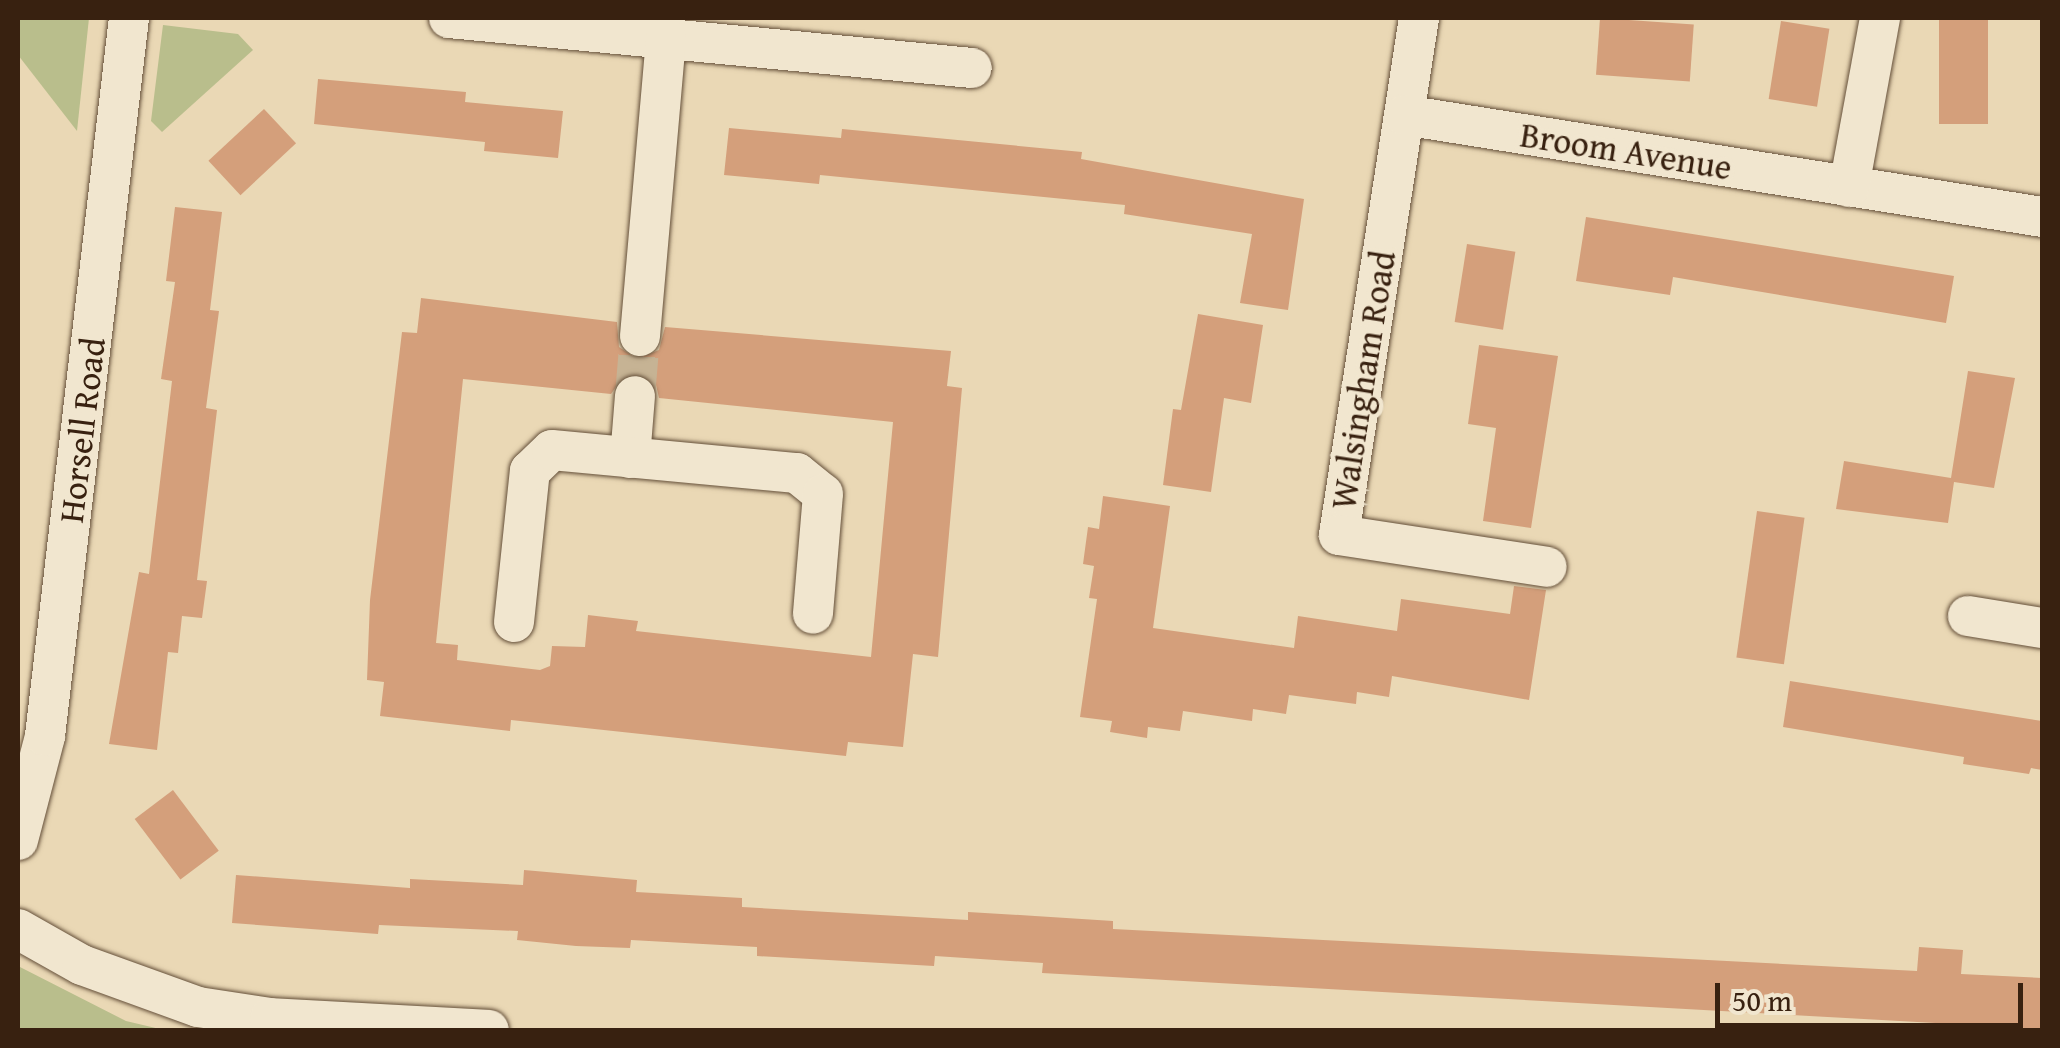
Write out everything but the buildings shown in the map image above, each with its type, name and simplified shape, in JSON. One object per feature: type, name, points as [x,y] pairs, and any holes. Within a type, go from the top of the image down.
[{"type":"street","name":"Horsell Road","points":[[18,840],[45,736],[129,18]]},
{"type":"street","points":[[449,18],[972,68]]},
{"type":"street","name":"Walsingham Road","points":[[1419,18],[1339,535],[1546,567]]},
{"type":"street","points":[[1849,186],[1880,18]]},
{"type":"street","points":[[640,336],[666,38]]},
{"type":"street","name":"Broom Avenue","points":[[1404,115],[2042,217]]},
{"type":"street","points":[[630,458],[635,396]]},
{"type":"street","points":[[514,622],[530,471],[552,450],[797,473],[823,494],[814,614]]},
{"type":"street","points":[[1968,616],[2042,628]]},
{"type":"street","points":[[18,929],[144,991],[270,1024],[489,1030]]},
{"type":"green space","points":[[18,18],[89,18],[77,131],[18,55]]},
{"type":"green space","points":[[163,25],[238,34],[253,50],[162,132],[151,121]]},
{"type":"green space","points":[[18,966],[126,1021],[164,1030],[18,1030]]},
{"type":"tunnel","points":[[635,396],[640,336]]}]
